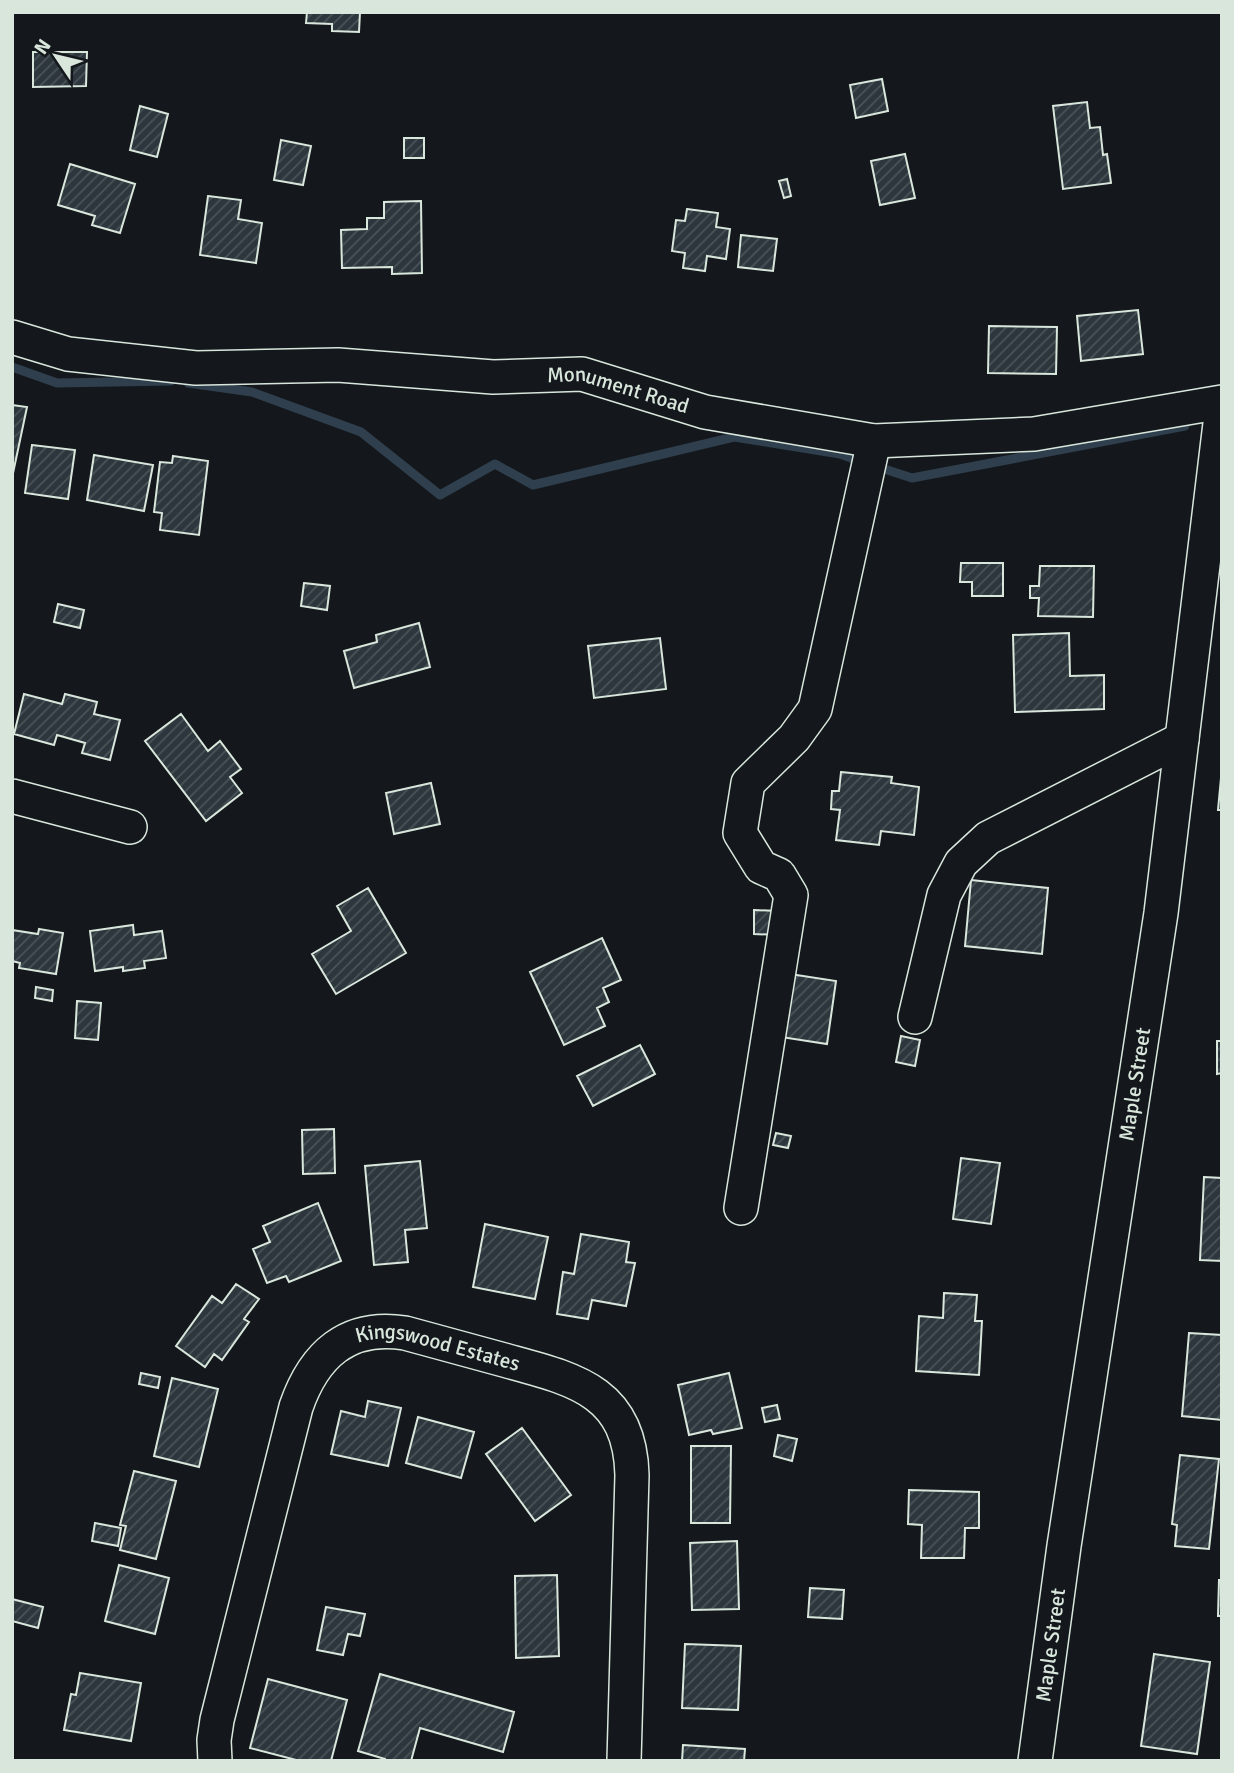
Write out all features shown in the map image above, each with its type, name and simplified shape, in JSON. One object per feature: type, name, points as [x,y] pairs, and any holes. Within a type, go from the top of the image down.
[{"type":"street","name":"Monument Road","points":[[12,337],[68,354],[195,368],[338,365],[493,377],[582,374],[705,412],[874,441],[1034,434],[1222,404]]},
{"type":"street","name":"Maple Street","points":[[1035,1761],[1064,1546],[1161,913],[1222,404]]},
{"type":"street","points":[[741,1208],[791,895],[779,876],[761,867],[740,833],[748,783],[794,738],[815,709],[874,441]]},
{"type":"street","points":[[915,1017],[944,895],[961,863],[988,838],[1182,739]]},
{"type":"street","points":[[12,796],[130,827]]},
{"type":"street","name":"Kingswood Estates","points":[[215,1761],[217,1720],[302,1389],[325,1356],[340,1344],[355,1336],[389,1331],[405,1333],[561,1376],[593,1391],[607,1404],[618,1420],[627,1437],[632,1475],[624,1761]]},
{"type":"building","points":[[307,12],[360,12],[359,32],[332,31],[332,24],[306,23]]},
{"type":"building","points":[[33,52],[87,52],[86,86],[33,87]]},
{"type":"building","points":[[882,79],[888,111],[856,118],[850,85]]},
{"type":"building","points":[[1087,102],[1090,128],[1100,127],[1103,155],[1107,154],[1111,183],[1063,189],[1053,106]]},
{"type":"building","points":[[140,106],[168,114],[157,157],[130,150]]},
{"type":"building","points":[[404,138],[424,138],[424,158],[404,158]]},
{"type":"building","points":[[281,140],[311,146],[303,185],[274,180]]},
{"type":"building","points":[[905,154],[915,198],[880,205],[871,161]]},
{"type":"building","points":[[70,164],[135,184],[120,233],[92,225],[95,216],[58,205]]},
{"type":"building","points":[[787,179],[791,196],[784,198],[779,181]]},
{"type":"building","points":[[208,196],[241,200],[238,219],[262,223],[256,263],[200,255]]},
{"type":"building","points":[[421,201],[422,273],[392,274],[392,267],[342,268],[341,230],[367,229],[367,218],[384,218],[384,202]]},
{"type":"building","points":[[687,209],[718,213],[716,227],[730,229],[726,259],[707,256],[705,271],[683,268],[685,253],[672,251],[676,220],[685,221]]},
{"type":"building","points":[[741,235],[777,239],[773,271],[738,267]]},
{"type":"building","points":[[1138,310],[1143,354],[1081,361],[1077,316]]},
{"type":"building","points":[[989,326],[1057,327],[1056,374],[988,373]]},
{"type":"building","points":[[12,405],[27,407],[12,478]]},
{"type":"building","points":[[32,445],[75,450],[68,499],[25,493]]},
{"type":"building","points":[[94,455],[153,465],[144,511],[87,500]]},
{"type":"building","points":[[173,456],[208,461],[199,535],[160,530],[162,513],[154,512],[160,462],[172,463]]},
{"type":"building","points":[[961,563],[1003,563],[1003,596],[972,596],[972,582],[960,582]]},
{"type":"building","points":[[1040,566],[1094,566],[1093,617],[1038,616],[1039,598],[1030,598],[1030,586],[1039,586]]},
{"type":"building","points":[[304,583],[330,586],[327,610],[301,606]]},
{"type":"building","points":[[58,604],[84,610],[80,628],[54,622]]},
{"type":"building","points":[[419,623],[430,667],[354,688],[344,651],[377,642],[376,635]]},
{"type":"building","points":[[1069,633],[1070,676],[1104,675],[1104,709],[1015,712],[1013,635]]},
{"type":"building","points":[[660,638],[666,689],[594,698],[588,646]]},
{"type":"building","points":[[24,694],[62,704],[65,694],[97,702],[94,714],[120,720],[110,760],[82,753],[85,743],[57,735],[54,745],[14,734]]},
{"type":"building","points":[[181,714],[208,751],[220,741],[241,769],[230,777],[242,793],[206,821],[145,741]]},
{"type":"building","points":[[841,772],[892,777],[891,783],[919,787],[914,835],[881,831],[879,845],[836,840],[840,810],[831,809],[832,791],[839,791]]},
{"type":"building","points":[[1221,778],[1222,810],[1218,810]]},
{"type":"building","points":[[431,783],[440,824],[394,834],[386,793]]},
{"type":"building","points":[[971,880],[1048,888],[1042,954],[965,946]]},
{"type":"building","points":[[368,888],[406,953],[336,994],[312,954],[351,931],[337,906]]},
{"type":"building","points":[[754,910],[777,911],[777,935],[754,934]]},
{"type":"building","points":[[133,925],[134,935],[162,931],[166,958],[144,961],[145,968],[123,971],[123,967],[95,971],[90,931]]},
{"type":"building","points":[[39,929],[63,933],[56,974],[19,968],[20,963],[12,961],[12,930],[38,934]]},
{"type":"building","points":[[602,938],[621,980],[603,988],[609,1002],[597,1008],[605,1026],[564,1045],[530,972]]},
{"type":"building","points":[[790,974],[836,981],[827,1044],[781,1037]]},
{"type":"building","points":[[36,987],[53,990],[52,1001],[35,998]]},
{"type":"building","points":[[77,1001],[101,1003],[98,1040],[75,1038]]},
{"type":"building","points":[[901,1036],[920,1040],[915,1066],[896,1062]]},
{"type":"building","points":[[1217,1041],[1222,1041],[1222,1073],[1217,1074]]},
{"type":"building","points":[[640,1045],[655,1074],[593,1106],[577,1076]]},
{"type":"building","points":[[334,1129],[335,1173],[303,1174],[302,1130]]},
{"type":"building","points":[[776,1133],[791,1136],[788,1148],[773,1145]]},
{"type":"building","points":[[961,1158],[1000,1163],[991,1224],[953,1219]]},
{"type":"building","points":[[420,1161],[427,1228],[405,1230],[408,1262],[374,1265],[365,1166]]},
{"type":"building","points":[[1204,1177],[1222,1178],[1222,1261],[1200,1260]]},
{"type":"building","points":[[318,1203],[341,1261],[289,1282],[286,1276],[267,1283],[253,1249],[270,1242],[263,1226]]},
{"type":"building","points":[[485,1224],[548,1237],[535,1299],[473,1287]]},
{"type":"building","points":[[581,1234],[629,1242],[626,1262],[635,1263],[626,1306],[592,1300],[588,1319],[557,1314],[563,1272],[574,1274]]},
{"type":"building","points":[[236,1284],[259,1299],[244,1319],[249,1322],[222,1360],[214,1354],[205,1367],[176,1346],[212,1296],[222,1303]]},
{"type":"building","points":[[944,1293],[977,1295],[975,1321],[982,1321],[979,1375],[916,1371],[919,1316],[943,1318]]},
{"type":"building","points":[[1189,1333],[1222,1335],[1222,1420],[1182,1416]]},
{"type":"building","points":[[141,1373],[160,1377],[158,1388],[139,1384]]},
{"type":"building","points":[[729,1373],[742,1428],[713,1434],[711,1430],[689,1435],[678,1385]]},
{"type":"building","points":[[172,1378],[218,1389],[199,1467],[154,1456]]},
{"type":"building","points":[[368,1401],[401,1408],[388,1466],[331,1454],[341,1411],[365,1417]]},
{"type":"building","points":[[777,1405],[780,1419],[765,1422],[762,1408]]},
{"type":"building","points":[[418,1417],[474,1432],[461,1478],[406,1463]]},
{"type":"building","points":[[522,1428],[571,1495],[535,1521],[486,1454]]},
{"type":"building","points":[[778,1435],[797,1439],[792,1461],[774,1456]]},
{"type":"building","points":[[691,1446],[731,1446],[730,1523],[691,1523]]},
{"type":"building","points":[[1180,1455],[1219,1459],[1209,1549],[1175,1546],[1177,1525],[1172,1524]]},
{"type":"building","points":[[134,1471],[176,1481],[156,1559],[120,1550],[126,1526],[120,1525]]},
{"type":"building","points":[[909,1490],[979,1492],[979,1528],[965,1528],[964,1558],[921,1558],[922,1525],[908,1524]]},
{"type":"building","points":[[95,1523],[121,1528],[118,1546],[92,1541]]},
{"type":"building","points":[[737,1541],[739,1609],[692,1610],[690,1543]]},
{"type":"building","points":[[119,1565],[169,1578],[155,1634],[105,1621]]},
{"type":"building","points":[[557,1575],[559,1656],[516,1658],[515,1576]]},
{"type":"building","points":[[1219,1580],[1222,1580],[1222,1616],[1218,1616]]},
{"type":"building","points":[[810,1588],[844,1590],[842,1619],[808,1617]]},
{"type":"building","points":[[12,1599],[43,1607],[38,1628],[12,1621]]},
{"type":"building","points":[[326,1607],[365,1614],[360,1636],[348,1634],[343,1655],[317,1650]]},
{"type":"building","points":[[685,1644],[741,1646],[738,1710],[682,1708]]},
{"type":"building","points":[[1154,1654],[1210,1662],[1197,1754],[1141,1746]]},
{"type":"building","points":[[80,1673],[141,1683],[131,1741],[64,1730],[71,1694],[76,1695]]},
{"type":"building","points":[[380,1674],[514,1712],[503,1752],[420,1728],[411,1761],[385,1761],[358,1751]]},
{"type":"building","points":[[268,1679],[347,1700],[331,1761],[300,1761],[250,1748]]},
{"type":"building","points":[[683,1745],[745,1749],[744,1761],[682,1761]]},
{"type":"waterway","points":[[12,367],[57,383],[171,381]]},
{"type":"waterway","points":[[188,383],[252,392],[361,432],[440,495],[495,464],[533,485],[734,437],[840,454],[862,462]]},
{"type":"waterway","points":[[875,466],[912,478],[1185,426]]}]
